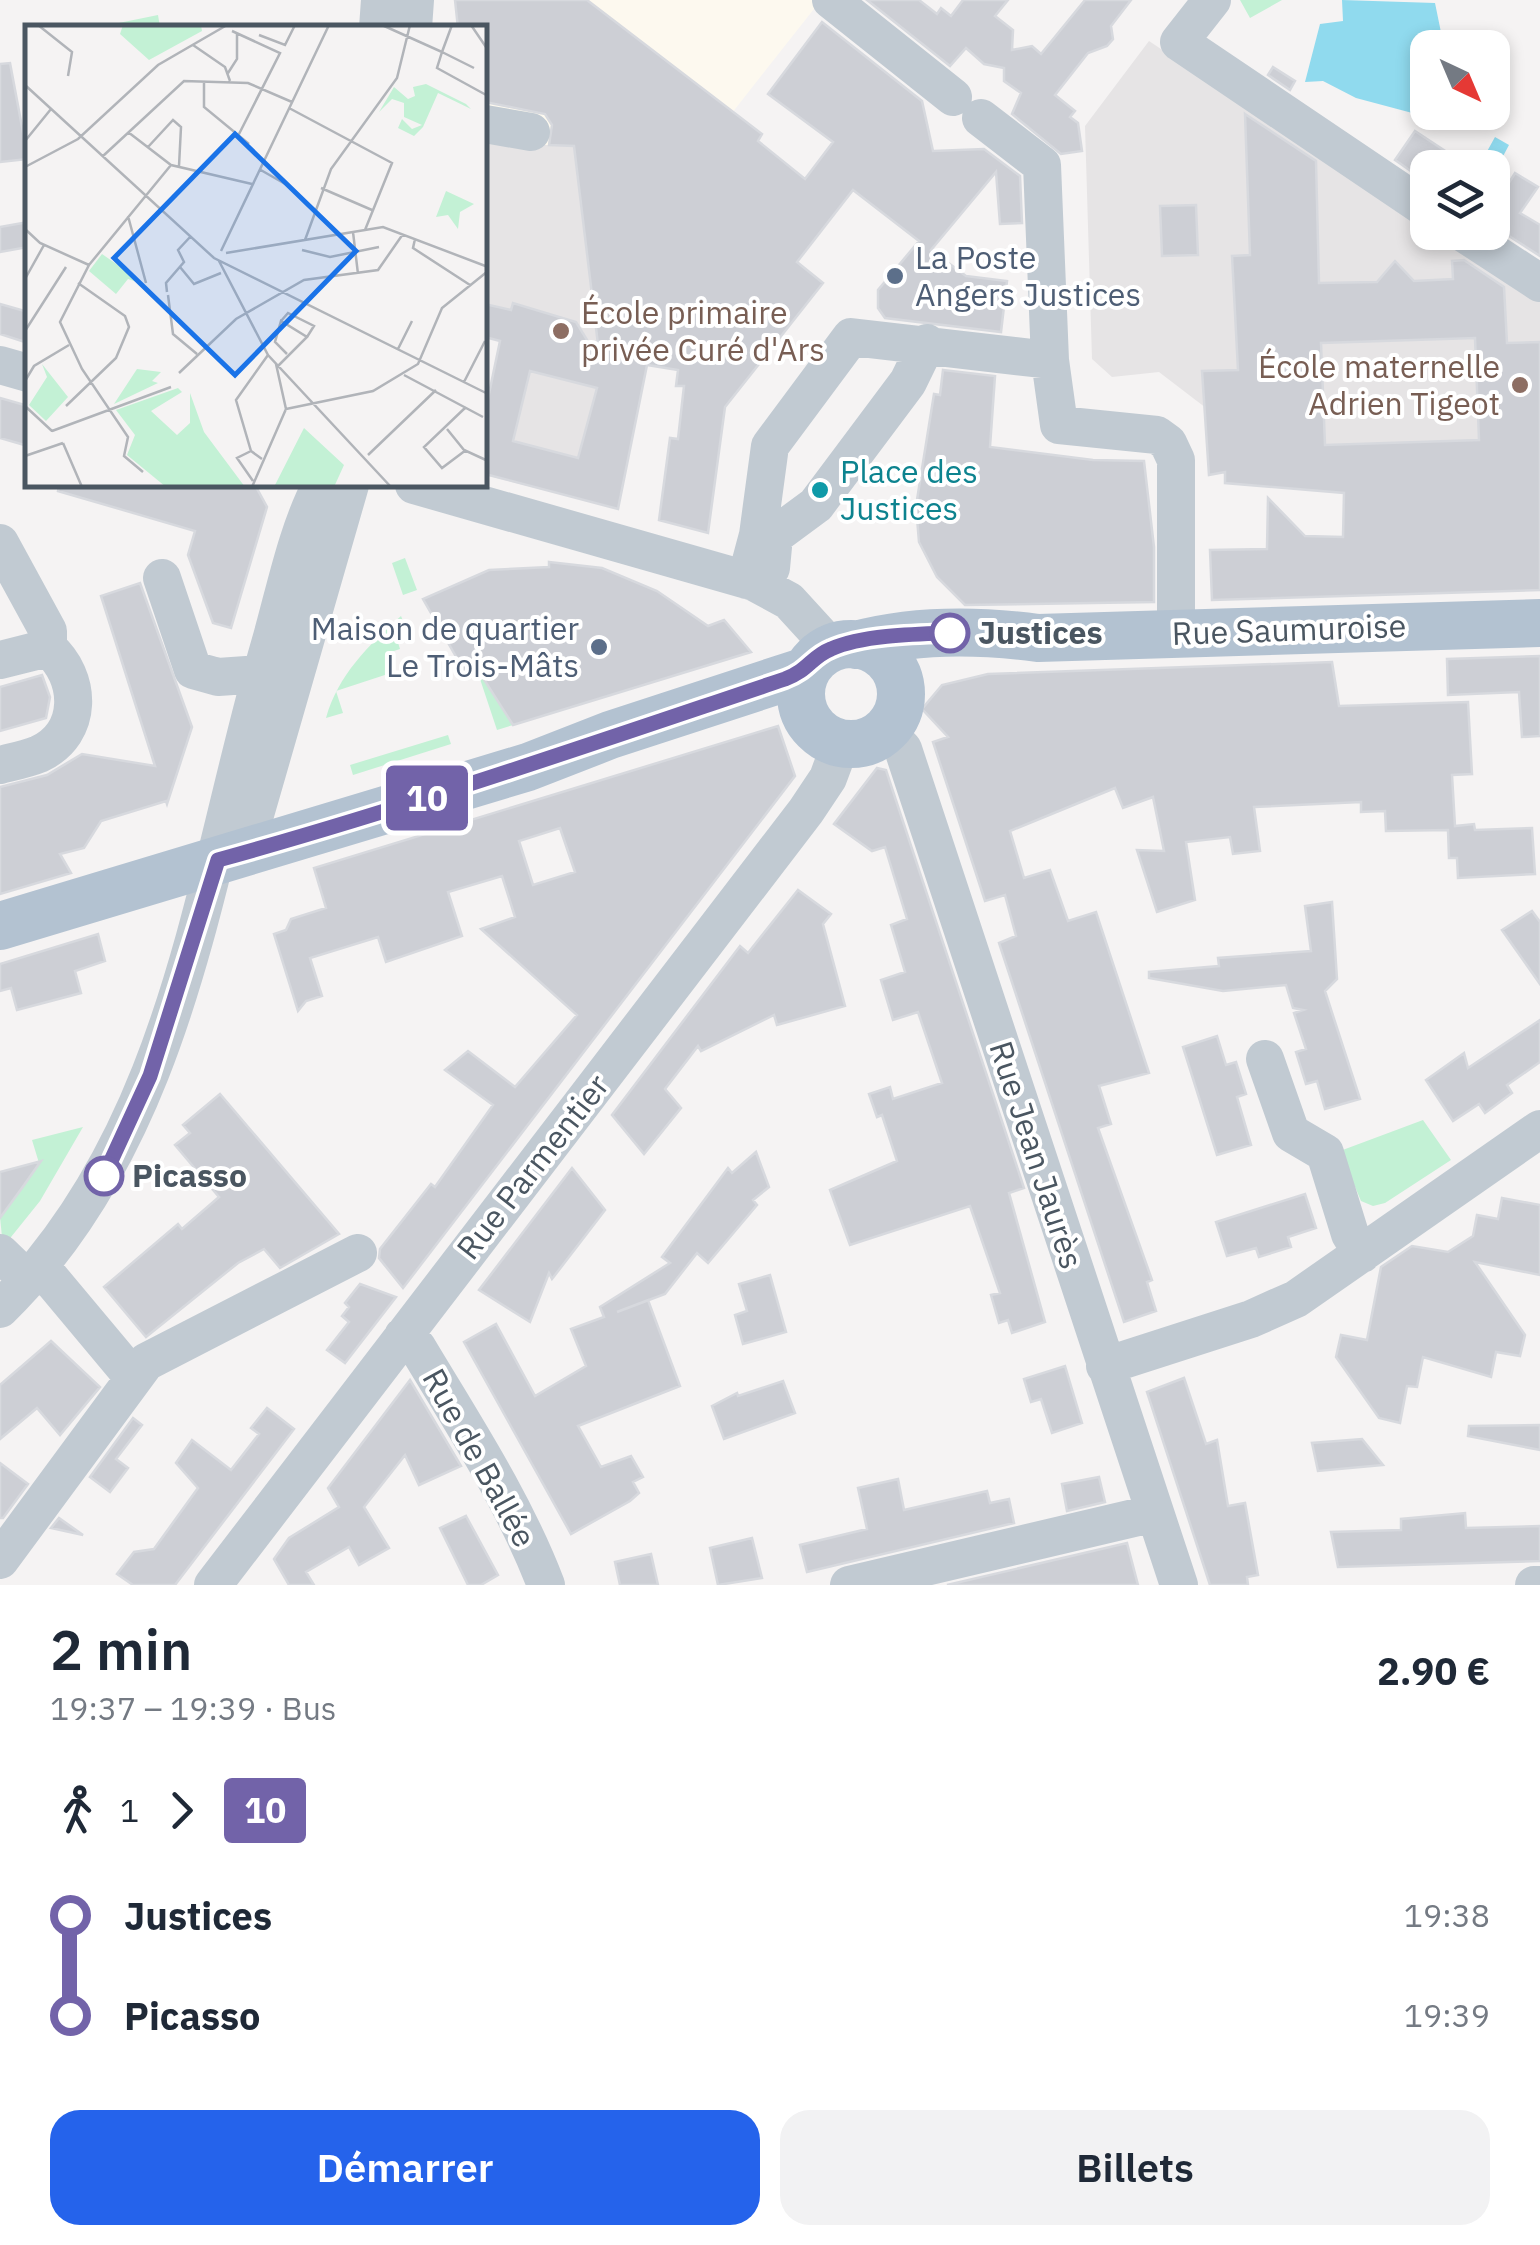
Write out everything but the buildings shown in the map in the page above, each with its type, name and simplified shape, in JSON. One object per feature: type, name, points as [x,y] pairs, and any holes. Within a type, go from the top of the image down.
[{"type":"main road","name":"Rue Saumuroise","points":[[0,926],[528,767],[610,735],[825,669],[883,638],[954,633],[1038,638],[1540,623]]},
{"type":"main road","name":"Rue Saumuroise","points":[[898,679],[948,658],[1038,638]]},
{"type":"main road","points":[[882,656],[898,679],[899,706],[863,737],[816,731],[825,669],[882,656]]},
{"type":"street","points":[[378,25],[380,0]]},
{"type":"street","points":[[413,25],[415,0]]},
{"type":"street","points":[[1212,0],[1179,42],[1410,198]]},
{"type":"street","points":[[832,1],[1042,165],[1050,360],[1058,425],[1157,435],[1168,443],[1176,460],[1176,634]]},
{"type":"street","points":[[488,125],[531,132]]},
{"type":"street","points":[[1489,250],[1540,284]]},
{"type":"street","points":[[746,580],[758,535],[770,446],[851,337],[1050,360]]},
{"type":"street","points":[[825,669],[769,565],[774,536],[816,506],[908,382],[926,344]]},
{"type":"street","points":[[0,365],[25,372]]},
{"type":"street","points":[[0,1309],[34,1273],[84,1208],[136,1110],[218,860],[218,837],[262,674],[320,488]]},
{"type":"street","points":[[218,860],[254,818],[349,488]]},
{"type":"street","points":[[424,488],[746,580],[789,601]]},
{"type":"street","points":[[0,543],[48,631],[48,648],[69,672],[74,689],[72,716],[49,747],[0,765]]},
{"type":"street","points":[[162,578],[193,670],[218,677],[262,674]]},
{"type":"street","points":[[0,660],[48,648]]},
{"type":"street","name":"Rue Parmentier","points":[[213,1585],[863,737]]},
{"type":"street","name":"Rue Jean Jaurès","points":[[863,737],[903,752],[1179,1585]]},
{"type":"street","points":[[1265,1059],[1290,1133],[1325,1154],[1350,1234],[1362,1254]]},
{"type":"street","points":[[1105,1366],[1281,1306],[1540,1129]]},
{"type":"street","points":[[0,1253],[34,1273],[132,1376]]},
{"type":"street","points":[[0,1560],[132,1376],[156,1356],[358,1253]]},
{"type":"street","name":"Rue de Ballée","points":[[404,1336],[416,1348],[501,1491],[530,1542],[546,1585]]},
{"type":"street","points":[[857,1582],[1156,1513]]},
{"type":"street","points":[[0,1580],[6,1585]]},
{"type":"shaded area","points":[[458,0],[821,0],[728,118],[649,180],[535,144],[488,143],[488,25],[458,25]]},
{"type":"shaded area","points":[[1149,41],[1410,216],[1410,250],[1463,250],[1540,297],[1540,474],[1419,594],[1394,595],[1388,472],[1206,408],[1159,372],[1112,377],[1092,359],[1085,126]]},
{"type":"shaded area","name":"École primaire privée Curé d'Ars","points":[[488,143],[574,146],[616,156],[642,383],[618,509],[488,476],[488,400],[501,341],[488,338]]},
{"type":"green space","points":[[1240,0],[1282,0],[1250,18]]},
{"type":"green space","points":[[158,15],[160,25],[109,25]]},
{"type":"green space","points":[[405,558],[417,590],[403,595],[392,563]]},
{"type":"green space","points":[[401,616],[405,626],[394,630],[400,649],[388,653],[394,672],[337,691],[356,662]]},
{"type":"green space","points":[[480,679],[492,679],[513,725],[497,730]]},
{"type":"green space","points":[[336,692],[343,713],[326,718],[331,703]]},
{"type":"green space","points":[[448,735],[451,744],[353,775],[350,765]]},
{"type":"green space","points":[[1423,1120],[1451,1160],[1385,1203],[1373,1206],[1361,1201],[1340,1151]]},
{"type":"green space","points":[[83,1127],[40,1201],[3,1247],[0,1217],[39,1163],[32,1140]]},
{"type":"water","points":[[1342,0],[1435,3],[1441,30],[1410,30],[1410,112],[1356,98],[1323,81],[1305,82],[1320,24],[1343,21]]},
{"type":"water","points":[[1495,137],[1509,145],[1506,150],[1488,150]]},
{"type":"bus line","name":"10","points":[[104,1176],[150,1076],[218,860],[528,767],[610,735],[785,679],[806,671],[832,648],[883,638],[950,633]]},
{"type":"place","name":"La Poste Angers Justices","points":[[895,276]]},
{"type":"place","name":"École primaire privée Curé d'Ars","points":[[561,331]]},
{"type":"place","name":"École maternelle Adrien Tigeot","points":[[1520,385]]},
{"type":"place","name":"Place des Justices","points":[[820,490]]},
{"type":"place","name":"Justices","points":[[950,633]]},
{"type":"place","name":"Maison de quartier Le Trois-Mâts","points":[[599,647]]},
{"type":"place","name":"Picasso","points":[[104,1176]]}]
